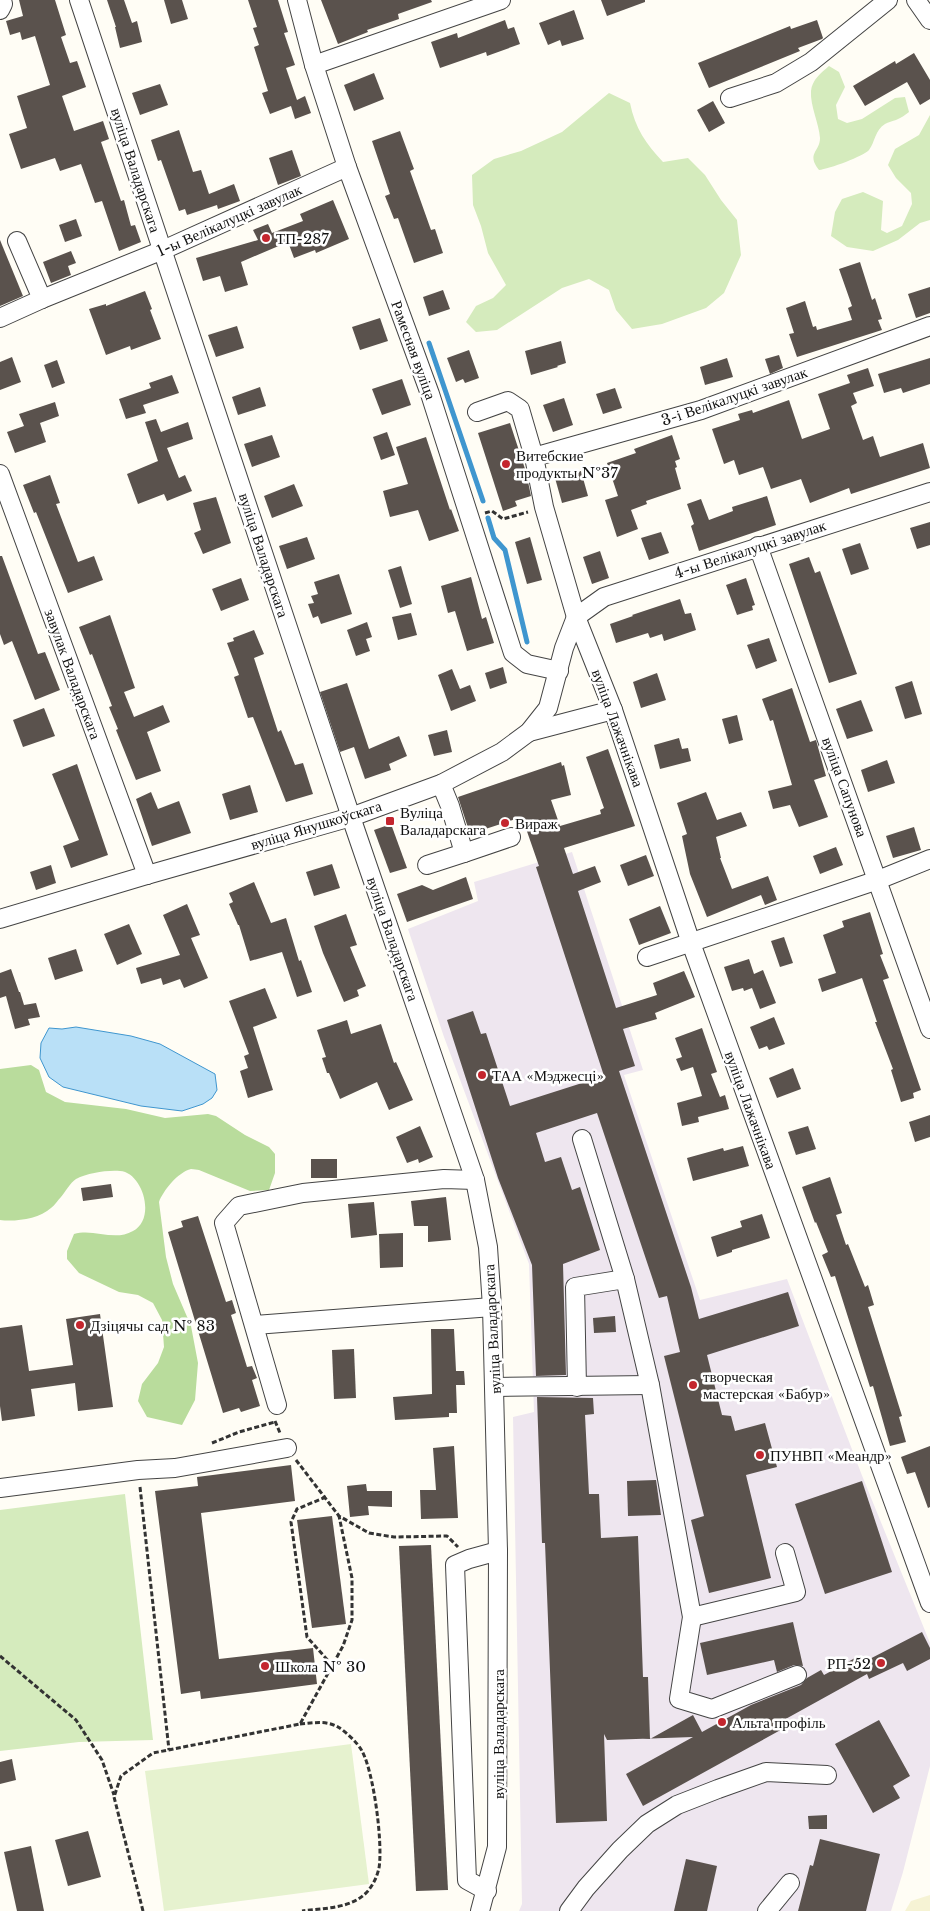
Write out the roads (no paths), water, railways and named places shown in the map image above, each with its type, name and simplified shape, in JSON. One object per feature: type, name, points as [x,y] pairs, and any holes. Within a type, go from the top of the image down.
[{"type":"street","points":[[0,10],[3,4],[2,0]]},
{"type":"street","name":"вуліца Валадарскага","points":[[80,0],[351,817],[475,1180],[488,1247],[492,1306],[498,1551],[497,1847],[487,1891],[480,1911]]},
{"type":"street","name":"Рамесная вуліца","points":[[297,0],[314,65],[347,167],[430,394],[513,653],[527,664],[559,671]]},
{"type":"street","points":[[314,65],[501,0]]},
{"type":"street","points":[[730,98],[776,83],[811,62],[888,0]]},
{"type":"street","points":[[916,0],[930,20]]},
{"type":"street","name":"1-ы Велікалуцкі завулак","points":[[0,318],[163,250],[347,167]]},
{"type":"street","points":[[17,241],[42,299]]},
{"type":"street","name":"3-і Велікалуцкі завулак","points":[[534,457],[701,410],[930,326]]},
{"type":"street","name":"вуліца Лажачнікава","points":[[476,412],[508,401],[520,409],[534,457],[544,507],[576,617],[613,710],[691,943],[930,1602]]},
{"type":"street","name":"завулак Валадарскага","points":[[0,474],[147,875]]},
{"type":"street","name":"4-ы Велікалуцкі завулак","points":[[576,617],[604,596],[930,492]]},
{"type":"street","name":"вуліца Сапунова","points":[[758,546],[930,1029]]},
{"type":"street","name":"вуліца Янушкоўскага","points":[[0,919],[351,817],[441,784],[502,752],[529,732],[548,708],[564,648],[576,617]]},
{"type":"street","points":[[529,732],[613,710]]},
{"type":"street","points":[[441,784],[450,806],[464,853]]},
{"type":"street","points":[[427,866],[511,837]]},
{"type":"street","points":[[647,957],[878,880],[930,859]]},
{"type":"street","points":[[582,1139],[625,1279],[650,1385],[692,1616],[679,1699],[712,1709],[797,1675]]},
{"type":"street","points":[[277,1405],[224,1223],[239,1206],[303,1194],[444,1179],[475,1180]]},
{"type":"street","points":[[577,1387],[575,1286],[625,1279]]},
{"type":"street","points":[[255,1325],[492,1306]]},
{"type":"street","points":[[495,1387],[650,1385]]},
{"type":"street","points":[[0,1488],[138,1470],[175,1468],[286,1448]]},
{"type":"street","points":[[487,1891],[467,1880],[455,1565],[498,1551]]},
{"type":"street","points":[[692,1616],[796,1592],[785,1553]]},
{"type":"street","points":[[569,1911],[586,1888],[620,1850],[647,1824],[678,1805],[718,1788],[766,1772],[827,1775]]},
{"type":"street","points":[[767,1911],[790,1883]]},
{"type":"water","points":[[76,1027],[131,1036],[160,1044],[215,1074],[217,1090],[212,1098],[203,1104],[182,1111],[141,1106],[63,1087],[49,1077],[40,1058],[41,1043],[49,1028]]},
{"type":"waterway","points":[[429,343],[483,501]]},
{"type":"waterway","points":[[488,518],[494,538],[505,550],[527,642]]},
{"type":"place","name":"ТП-287","points":[[266,238]]},
{"type":"place","name":"Витебские продукты №37","points":[[506,464]]},
{"type":"place","name":"Вуліца Валадарскага","points":[[390,821]]},
{"type":"place","name":"Вираж","points":[[505,823]]},
{"type":"place","name":"ТАА «Мэджесці»","points":[[482,1075]]},
{"type":"place","name":"Дзіцячы сад № 83","points":[[80,1325]]},
{"type":"place","name":"творческая мастерская «Бабур»","points":[[693,1385]]},
{"type":"place","name":"ПУНВП «Меандр»","points":[[760,1455]]},
{"type":"place","name":"РП-52","points":[[881,1663]]},
{"type":"place","name":"Школа № 30","points":[[265,1666]]},
{"type":"place","name":"Альта профіль","points":[[722,1722]]}]
